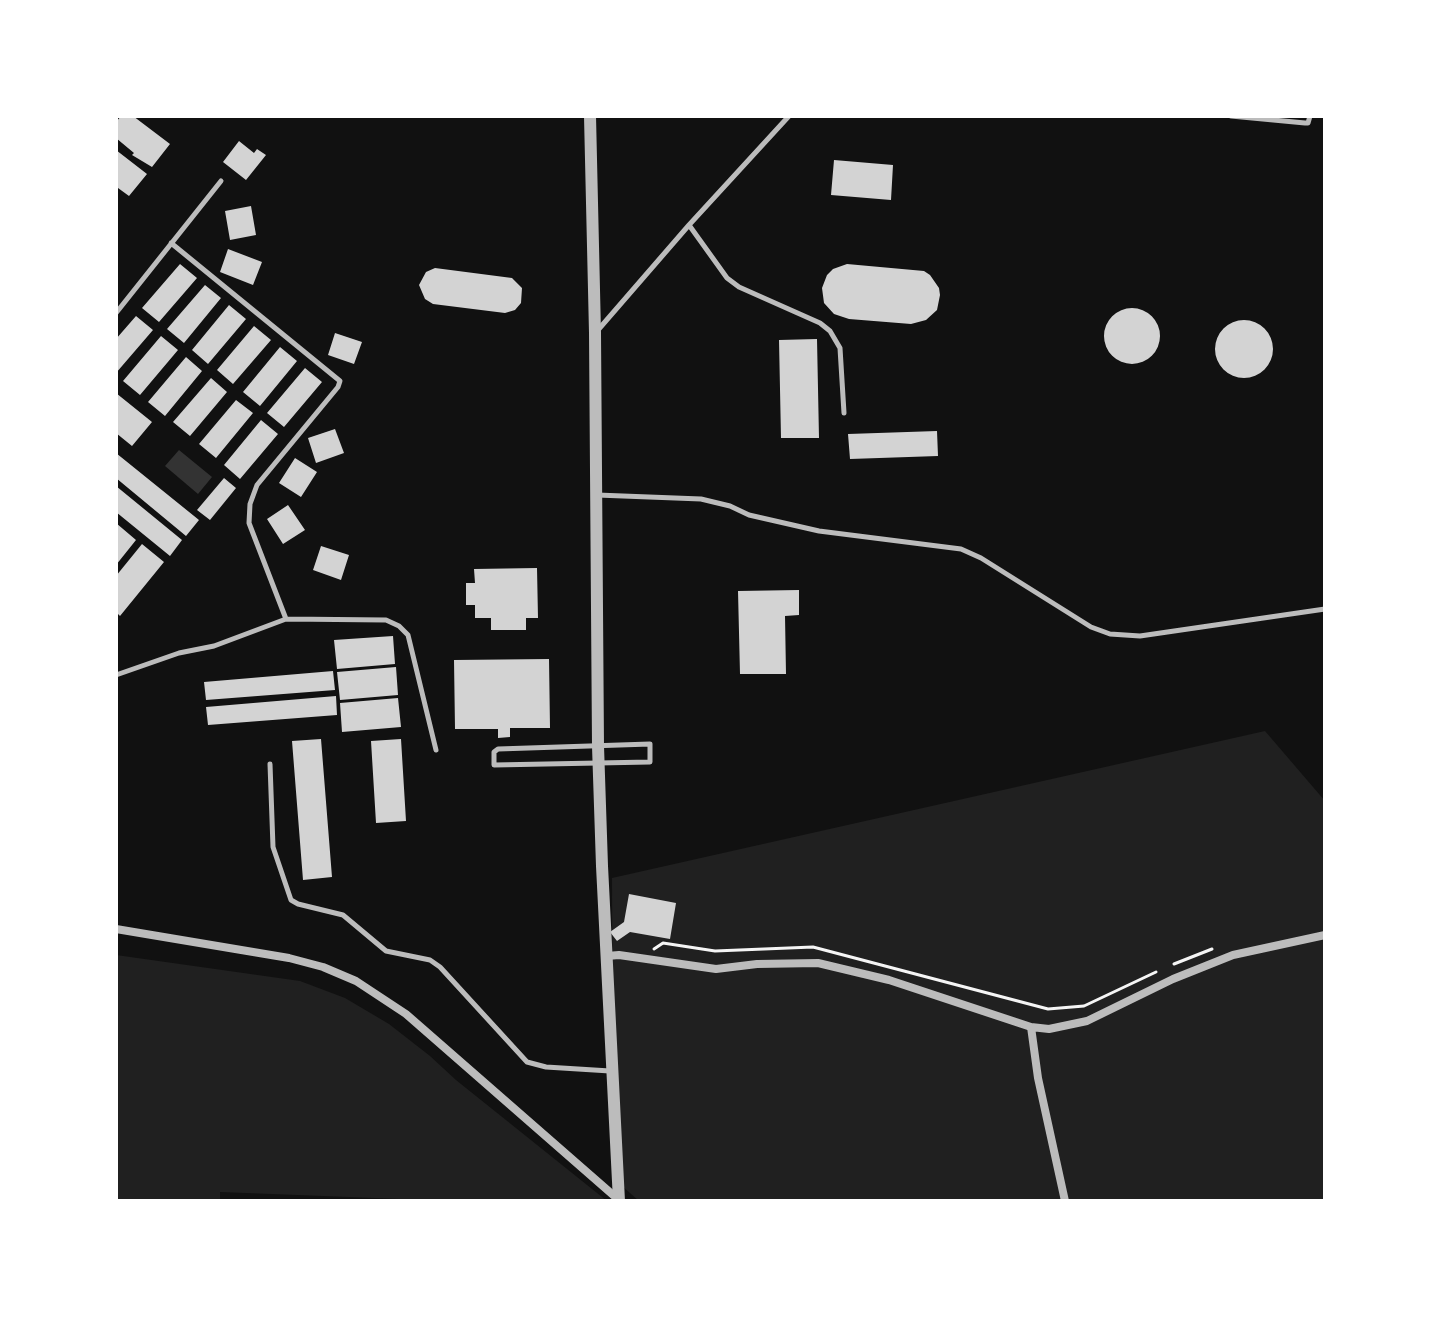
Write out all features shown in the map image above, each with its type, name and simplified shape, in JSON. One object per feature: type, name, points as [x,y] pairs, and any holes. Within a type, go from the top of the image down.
[{"type":"street","points":[[590,116],[598,746],[619,1201]]},
{"type":"street","points":[[116,929],[289,958],[323,967],[356,981],[428,1032],[619,1201]]},
{"type":"street","points":[[607,956],[716,969],[784,963],[827,965],[889,980],[1031,1027],[1049,1029],[1074,1025],[1233,955],[1325,935]]},
{"type":"street","points":[[1031,1027],[1040,1090],[1065,1201]]},
{"type":"lane","points":[[595,333],[789,116]]},
{"type":"lane","points":[[1231,116],[1305,123],[1308,123],[1310,116]]},
{"type":"lane","points":[[116,313],[221,181]]},
{"type":"lane","points":[[689,225],[727,278],[739,287],[820,323],[830,331],[840,348],[844,413]]},
{"type":"lane","points":[[171,243],[340,381],[257,485],[250,504],[249,523],[286,619]]},
{"type":"lane","points":[[596,495],[701,499],[730,506],[749,515],[819,531],[961,549],[981,558],[1091,627],[1110,634],[1140,636],[1325,609]]},
{"type":"lane","points":[[116,675],[179,653],[214,646],[286,619],[386,620],[408,635],[436,750]]},
{"type":"lane","points":[[650,744],[650,762],[494,765],[494,752],[498,749],[598,746],[650,744]]},
{"type":"lane","points":[[537,748],[537,763]]},
{"type":"lane","points":[[270,764],[273,847],[291,900],[343,915],[386,951],[430,960],[440,967],[527,1062],[546,1067],[613,1071]]},
{"type":"path","points":[[642,958],[663,943],[715,951],[813,947],[903,969],[1015,1002],[1062,1009],[1084,1006],[1213,949]]},
{"type":"shaded area","points":[[179,450],[212,477],[198,494],[165,466]]},
{"type":"shaded area","points":[[1265,731],[1325,801],[1325,1201],[639,1201],[613,1178],[612,878]]},
{"type":"shaded area","points":[[116,955],[300,981],[345,998],[389,1024],[607,1201],[452,1201],[220,1192],[220,1201],[116,1201]]},
{"type":"building","points":[[121,116],[133,116],[170,144],[152,167],[132,155],[134,153],[116,138],[116,122]]},
{"type":"building","points":[[239,141],[254,153],[257,149],[266,155],[246,180],[223,162]]},
{"type":"building","points":[[116,150],[147,174],[129,196],[118,188],[116,190]]},
{"type":"building","points":[[834,160],[893,165],[891,200],[831,195]]},
{"type":"building","points":[[251,206],[256,235],[230,240],[225,211]]},
{"type":"building","points":[[228,249],[262,262],[253,285],[220,272]]},
{"type":"building","points":[[180,264],[197,278],[159,322],[142,308]]},
{"type":"building","points":[[847,264],[924,271],[939,288],[937,310],[926,320],[911,324],[849,319],[834,314],[824,303],[822,288],[833,269]]},
{"type":"building","points":[[435,268],[512,278],[522,288],[521,303],[515,310],[505,313],[433,304],[425,299],[419,285],[426,272]]},
{"type":"building","points":[[205,285],[221,298],[184,343],[167,329]]},
{"type":"building","points":[[229,305],[246,319],[208,364],[192,350]]},
{"type":"building","points":[[1132,308],[1152,316],[1160,336],[1152,356],[1132,364],[1112,356],[1104,336],[1112,316]]},
{"type":"building","points":[[136,316],[153,330],[116,373],[116,339]]},
{"type":"building","points":[[1244,320],[1255,322],[1264,329],[1271,338],[1271,360],[1264,369],[1255,376],[1244,378],[1233,376],[1224,369],[1217,360],[1215,349],[1217,338],[1224,329],[1233,322]]},
{"type":"building","points":[[254,326],[271,340],[233,384],[217,370]]},
{"type":"building","points":[[335,333],[362,342],[354,364],[328,355]]},
{"type":"building","points":[[161,336],[178,350],[140,395],[123,381]]},
{"type":"building","points":[[817,339],[819,438],[781,438],[779,340]]},
{"type":"building","points":[[280,347],[297,361],[260,406],[243,392]]},
{"type":"building","points":[[186,357],[202,371],[165,416],[148,402]]},
{"type":"building","points":[[305,368],[322,382],[284,427],[267,413]]},
{"type":"building","points":[[211,378],[227,392],[190,436],[173,422]]},
{"type":"building","points":[[116,393],[152,422],[132,446],[116,433]]},
{"type":"building","points":[[236,400],[253,413],[216,458],[199,444]]},
{"type":"building","points":[[261,420],[278,434],[240,479],[224,465]]},
{"type":"building","points":[[335,429],[344,453],[316,463],[308,438]]},
{"type":"building","points":[[937,431],[938,456],[850,459],[848,434]]},
{"type":"building","points":[[116,453],[199,520],[186,536],[116,478]]},
{"type":"building","points":[[295,458],[317,472],[301,497],[279,483]]},
{"type":"building","points":[[224,478],[236,488],[210,520],[197,510]]},
{"type":"building","points":[[116,486],[182,540],[170,556],[116,512]]},
{"type":"building","points":[[288,505],[305,530],[283,544],[267,519]]},
{"type":"building","points":[[116,523],[136,540],[116,565]]},
{"type":"building","points":[[142,544],[164,562],[120,616],[116,612],[116,576]]},
{"type":"building","points":[[321,546],[349,555],[341,580],[313,570]]},
{"type":"building","points":[[537,568],[538,618],[526,618],[526,630],[491,630],[491,618],[475,618],[475,605],[466,605],[466,583],[475,583],[474,569]]},
{"type":"building","points":[[799,590],[799,615],[785,616],[786,674],[740,674],[738,591]]},
{"type":"building","points":[[393,636],[395,664],[337,669],[334,640]]},
{"type":"building","points":[[549,659],[550,728],[510,728],[510,737],[498,738],[498,729],[455,729],[454,660]]},
{"type":"building","points":[[396,667],[398,695],[340,700],[337,672]]},
{"type":"building","points":[[333,671],[335,690],[206,700],[204,682]]},
{"type":"building","points":[[336,696],[337,715],[208,725],[206,707]]},
{"type":"building","points":[[398,698],[401,727],[342,732],[340,703]]},
{"type":"building","points":[[321,739],[332,877],[303,880],[292,741]]},
{"type":"building","points":[[401,739],[406,821],[376,823],[371,741]]},
{"type":"building","points":[[629,894],[676,903],[670,939],[630,932],[617,941],[610,932],[624,922]]}]
